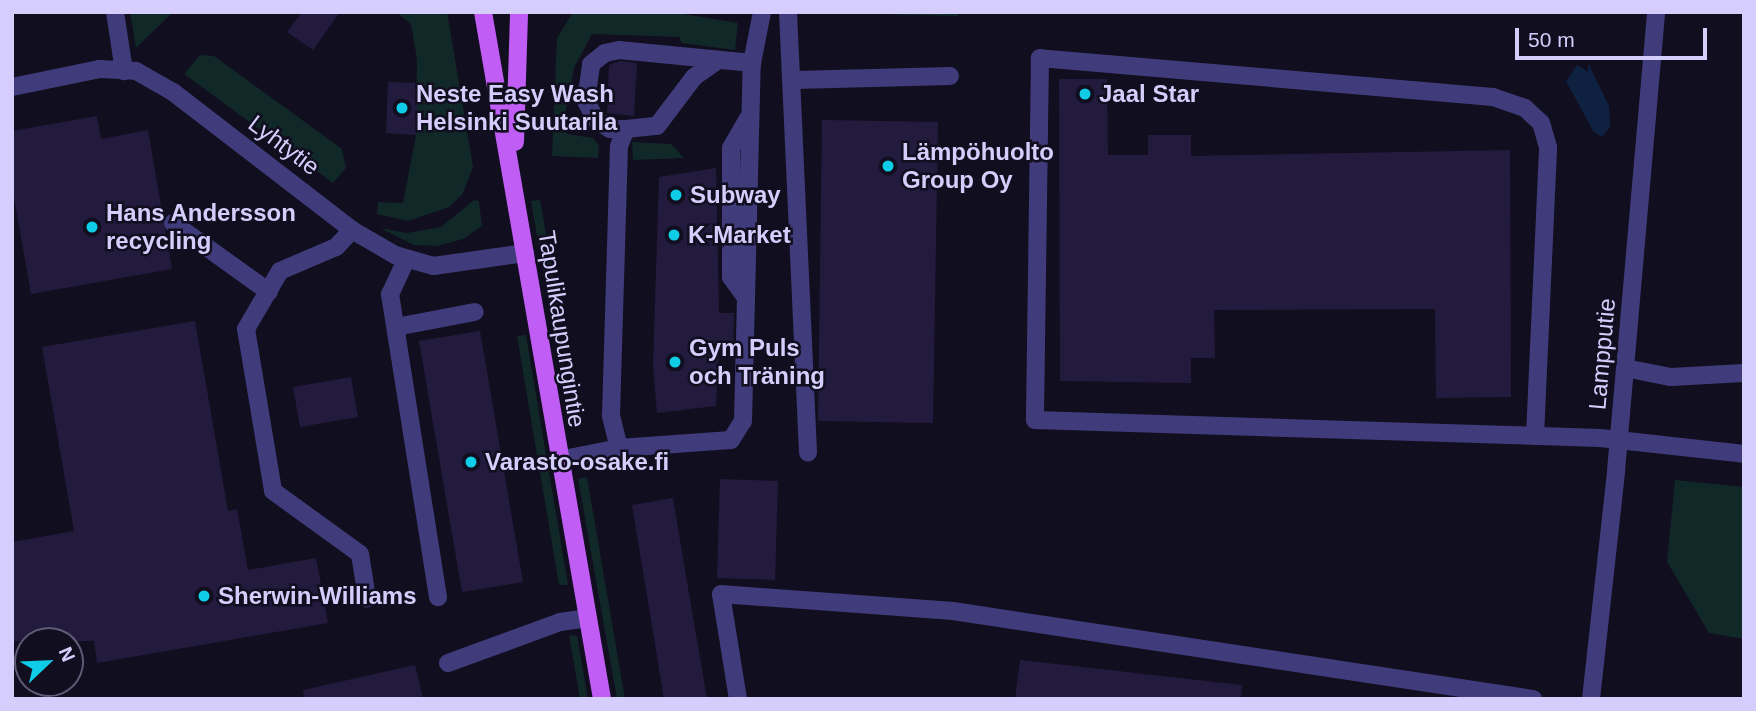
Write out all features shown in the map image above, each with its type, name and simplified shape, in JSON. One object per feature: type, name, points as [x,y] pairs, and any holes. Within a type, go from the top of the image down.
[{"type":"main road","name":"Tapulikaupungintie","points":[[483,12],[514,174],[559,460],[602,699]]},
{"type":"main road","name":"Tapulikaupungintie","points":[[514,174],[519,12]]},
{"type":"street","points":[[115,12],[124,71]]},
{"type":"street","points":[[559,460],[618,448],[732,440],[743,421],[745,230],[753,157],[748,118],[752,63],[762,12]]},
{"type":"street","points":[[788,12],[795,80],[808,453]]},
{"type":"street","name":"Lampputie","points":[[1591,699],[1619,439],[1656,12]]},
{"type":"street","points":[[717,61],[694,77],[657,126],[610,129],[596,120],[586,101],[591,64],[605,53],[619,50],[752,63]]},
{"type":"street","points":[[1535,436],[1548,147],[1541,123],[1524,108],[1493,97],[1040,58],[1035,420],[1619,439],[1744,454]]},
{"type":"street","name":"Lyhtytie","points":[[12,87],[100,69],[136,71],[173,92],[352,230],[406,260],[433,265],[525,253]]},
{"type":"street","points":[[795,80],[950,76]]},
{"type":"street","points":[[744,295],[731,277],[734,207],[731,148],[748,118]]},
{"type":"street","points":[[618,448],[611,415],[619,146],[626,129]]},
{"type":"street","points":[[734,207],[745,230]]},
{"type":"street","points":[[173,223],[269,292]]},
{"type":"street","points":[[352,230],[336,247],[280,271],[246,329],[273,491],[360,554],[367,598]]},
{"type":"street","points":[[406,260],[390,295],[438,597]]},
{"type":"street","points":[[396,327],[475,312]]},
{"type":"street","points":[[1625,368],[1671,377],[1743,371]]},
{"type":"street","points":[[738,699],[721,594],[953,611],[1441,692],[1533,699]]},
{"type":"street","points":[[449,663],[560,622],[587,618]]},
{"type":"green space","points":[[130,12],[173,12],[136,48]]},
{"type":"green space","points":[[396,12],[447,12],[473,167],[462,195],[449,207],[408,221],[377,214],[378,202],[403,203],[416,135],[417,59],[411,24]]},
{"type":"green space","points":[[573,12],[671,12],[738,23],[735,50],[681,43],[680,37],[592,34],[574,68],[563,125],[567,134],[593,138],[599,146],[598,158],[552,156],[557,38]]},
{"type":"green space","points":[[835,12],[958,12],[958,16],[835,13]]},
{"type":"green space","points":[[200,55],[214,56],[342,149],[346,168],[333,183],[184,74]]},
{"type":"green space","points":[[632,142],[671,144],[684,158],[633,160]]},
{"type":"green space","points":[[474,200],[479,201],[482,226],[463,239],[437,246],[414,245],[380,228],[407,233],[441,227]]},
{"type":"green space","points":[[540,200],[559,307],[550,309],[531,201]]},
{"type":"green space","points":[[526,335],[568,585],[559,585],[517,336]]},
{"type":"green space","points":[[587,477],[625,699],[617,699],[578,479]]},
{"type":"green space","points":[[1675,480],[1744,487],[1744,639],[1709,633],[1667,562]]},
{"type":"green space","points":[[569,635],[577,636],[588,699],[580,699]]},
{"type":"water","points":[[1588,63],[1609,106],[1610,127],[1602,137],[1593,131],[1566,81],[1577,65],[1588,72]]},
{"type":"building","points":[[302,12],[340,12],[313,50],[287,32]]},
{"type":"building","points":[[620,61],[637,63],[634,116],[607,113],[609,65]]},
{"type":"building","points":[[1059,79],[1107,79],[1108,155],[1148,155],[1148,135],[1191,135],[1191,156],[1510,150],[1511,397],[1436,398],[1435,309],[1214,310],[1215,358],[1191,358],[1191,383],[1060,381]]},
{"type":"building","name":"Neste Easy Wash Helsinki Suutarila","points":[[388,82],[418,83],[416,135],[386,133]]},
{"type":"building","name":"Hans Andersson recycling","points":[[97,116],[101,139],[148,130],[172,269],[31,294],[12,186],[12,131]]},
{"type":"building","points":[[822,120],[938,122],[933,423],[818,421]]},
{"type":"building","points":[[716,168],[719,313],[734,313],[733,349],[719,349],[716,406],[657,413],[653,366],[659,177]]},
{"type":"building","points":[[195,321],[228,511],[237,509],[248,570],[316,558],[328,623],[97,663],[94,641],[84,641],[84,627],[14,627],[12,641],[12,542],[74,531],[42,347]]},
{"type":"building","name":"Varasto-osake.fi","points":[[480,331],[523,582],[462,592],[419,341]]},
{"type":"building","points":[[351,377],[358,417],[300,427],[293,387]]},
{"type":"building","points":[[720,479],[778,481],[775,580],[717,578]]},
{"type":"building","points":[[673,498],[707,699],[664,699],[632,505]]},
{"type":"building","points":[[1020,660],[1242,685],[1241,699],[1015,699]]},
{"type":"building","points":[[415,665],[423,699],[304,699],[303,690]]},
{"type":"place","name":"Jaal Star","points":[[1085,94]]},
{"type":"place","name":"Neste Easy Wash Helsinki Suutarila","points":[[402,108]]},
{"type":"place","name":"Lämpöhuolto Group Oy","points":[[888,166]]},
{"type":"place","name":"Subway","points":[[676,195]]},
{"type":"place","name":"Hans Andersson recycling","points":[[92,227]]},
{"type":"place","name":"K-Market","points":[[674,235]]},
{"type":"place","name":"Gym Puls och Träning","points":[[675,362]]},
{"type":"place","name":"Varasto-osake.fi","points":[[471,462]]},
{"type":"place","name":"Sherwin-Williams","points":[[204,596]]}]
